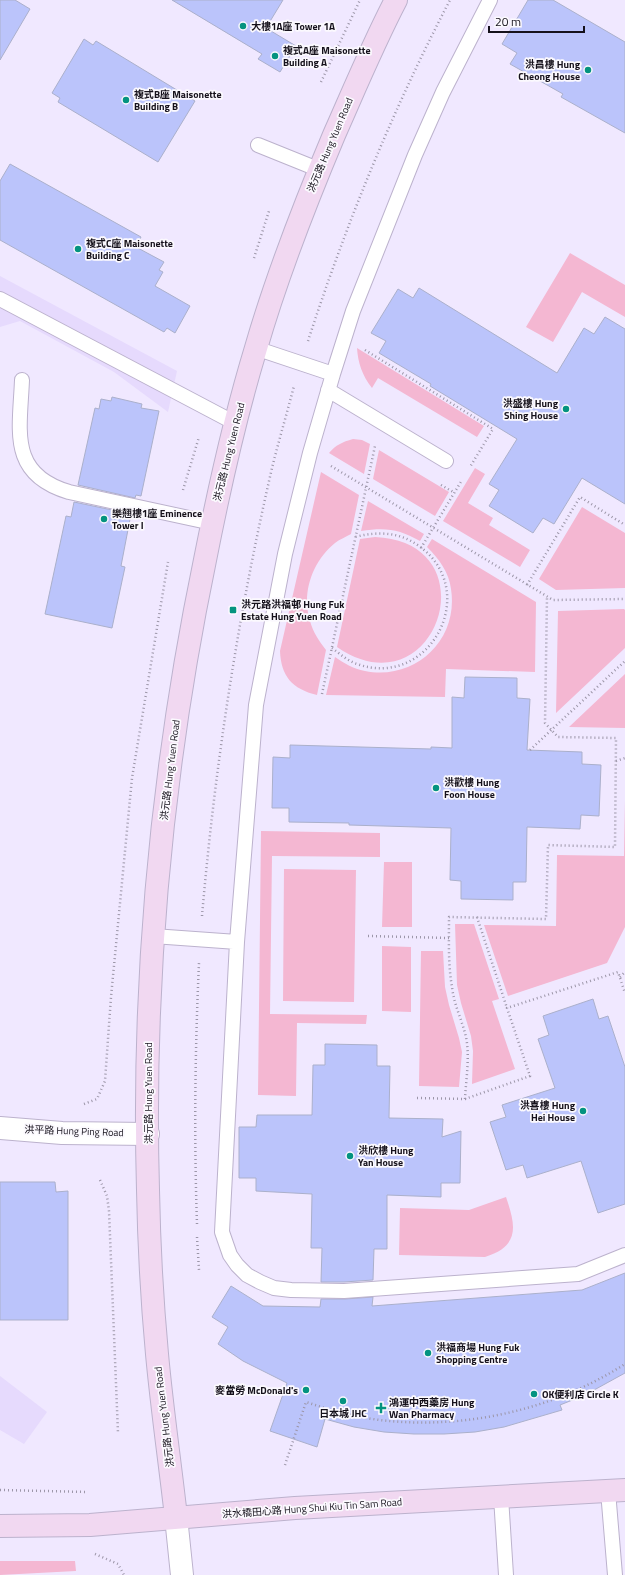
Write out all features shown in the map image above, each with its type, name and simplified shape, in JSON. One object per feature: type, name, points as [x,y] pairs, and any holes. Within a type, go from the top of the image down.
[{"type":"street","name":"洪元路 Hung Yuen Road","points":[[182,1575],[157,1356],[151,1272],[148,1188],[149,1020],[153,936],[160,852],[172,754],[196,603],[212,523],[235,423],[255,348],[281,269],[320,170],[351,95],[396,0]]},
{"type":"street","name":"洪平路 Hung Ping Road","points":[[0,1128],[62,1133],[148,1134]]},
{"type":"street","name":"洪水橋田心路 Hung Shui Kiu Tin Sam Road","points":[[0,1526],[90,1525],[296,1508],[617,1491]]},
{"type":"lane","points":[[490,0],[443,92],[415,155],[353,311],[310,454],[285,554],[256,706],[237,942],[222,1232],[230,1255],[247,1275],[274,1288],[291,1290],[344,1291],[578,1274],[625,1255]]},
{"type":"lane","points":[[258,146],[320,170]]},
{"type":"lane","points":[[0,299],[235,423]]},
{"type":"lane","points":[[255,348],[333,374]]},
{"type":"lane","points":[[22,380],[20,446],[32,471],[43,481],[55,488],[69,492],[212,523]]},
{"type":"lane","points":[[328,390],[446,461]]},
{"type":"lane","points":[[153,936],[237,942]]},
{"type":"lane","points":[[615,1575],[617,1491]]},
{"type":"lane","points":[[501,1497],[506,1575]]},
{"type":"path","points":[[321,82],[360,0]]},
{"type":"path","points":[[183,490],[199,437]]},
{"type":"path","points":[[322,694],[375,444],[382,448]]},
{"type":"path","points":[[310,454],[553,600],[625,598]]},
{"type":"path","points":[[435,481],[455,493]]},
{"type":"path","points":[[527,584],[580,498],[625,525]]},
{"type":"path","points":[[332,648],[344,658],[357,664],[380,668],[402,665],[416,658],[428,648],[438,636],[444,623],[447,607],[447,592],[444,578],[436,564],[426,552],[401,536],[370,533],[355,537]]},
{"type":"path","points":[[82,1104],[98,1100],[105,1081],[111,997],[132,778],[168,562]]},
{"type":"path","points":[[465,1098],[467,1052],[466,1037],[455,1004],[451,986],[449,917],[546,919],[548,845],[615,847],[616,738],[558,737],[545,723],[547,597]]},
{"type":"path","points":[[530,750],[625,661]]},
{"type":"path","points":[[616,761],[625,758]]},
{"type":"path","points":[[416,1098],[465,1098],[530,1076],[476,917]]},
{"type":"path","points":[[368,936],[449,938]]},
{"type":"path","points":[[507,1008],[618,972],[625,993]]},
{"type":"path","points":[[620,977],[625,972]]},
{"type":"path","points":[[100,1180],[106,1196],[109,1211],[118,1433]]},
{"type":"path","points":[[285,1465],[306,1402],[340,1412],[380,1420],[420,1422],[460,1421],[500,1415],[538,1405],[575,1391],[625,1364]]},
{"type":"path","points":[[0,1490],[88,1492]]},
{"type":"path","points":[[90,1550],[118,1564],[124,1575]]},
{"type":"shaded area","points":[[570,253],[625,285],[625,317],[582,292],[553,342],[526,327]]},
{"type":"shaded area","points":[[0,276],[177,371],[168,412],[114,372],[20,321],[0,327]]},
{"type":"shaded area","points":[[357,348],[484,426],[477,437],[378,378],[372,388],[361,369]]},
{"type":"shaded area","points":[[353,439],[362,440],[370,444],[364,474],[329,453],[340,444]]},
{"type":"shaded area","points":[[379,450],[449,492],[435,516],[373,479]]},
{"type":"shaded area","points":[[475,468],[485,474],[468,503],[493,518],[489,525],[530,550],[520,567],[443,521]]},
{"type":"shaded area","points":[[321,472],[359,495],[351,534],[339,540],[327,550],[315,568],[308,588],[307,599],[310,621],[316,636],[326,650],[317,695],[301,689],[290,680],[283,668],[280,651]]},
{"type":"shaded area","points":[[368,501],[424,534],[420,541],[392,530],[378,529],[361,531]]},
{"type":"shaded area","points":[[582,507],[625,533],[625,588],[556,590],[539,579]]},
{"type":"shaded area","points":[[375,537],[411,546],[433,566],[441,592],[437,619],[424,643],[401,659],[372,662],[337,647],[360,539]]},
{"type":"shaded area","points":[[432,539],[536,602],[535,672],[446,669],[445,697],[326,695],[335,657],[345,664],[365,671],[383,672],[401,670],[416,663],[430,653],[440,640],[448,625],[452,608],[451,589],[446,571],[436,556],[427,547]]},
{"type":"shaded area","points":[[624,609],[625,648],[556,713],[558,611]]},
{"type":"shaded area","points":[[625,674],[625,728],[569,727]]},
{"type":"shaded area","points":[[625,800],[625,927],[607,963],[508,996],[484,925],[556,926],[557,855],[624,856]]},
{"type":"shaded area","points":[[261,831],[380,833],[380,857],[272,856],[270,1014],[367,1015],[366,1024],[297,1023],[296,1096],[258,1095]]},
{"type":"shaded area","points":[[384,862],[412,862],[412,927],[382,927]]},
{"type":"shaded area","points":[[284,869],[356,870],[354,1002],[283,1001]]},
{"type":"shaded area","points":[[455,924],[474,924],[499,999],[492,1001],[515,1069],[472,1084],[473,1051],[471,1036],[457,985]]},
{"type":"shaded area","points":[[382,946],[411,947],[411,1012],[382,1011]]},
{"type":"shaded area","points":[[421,951],[443,951],[445,987],[462,1052],[459,1087],[419,1086]]},
{"type":"shaded area","points":[[506,1197],[512,1217],[512,1234],[510,1241],[496,1252],[485,1257],[399,1255],[400,1208],[469,1210]]},
{"type":"shaded area","points":[[0,1376],[47,1412],[24,1444],[0,1430]]},
{"type":"shaded area","points":[[0,1561],[75,1561],[76,1571],[0,1575]]},
{"type":"building","points":[[0,0],[15,0],[30,9],[0,60]]},
{"type":"building","name":"大樓1A座 Tower 1A","points":[[172,0],[283,0],[266,28],[296,46],[280,72],[258,59],[262,54]]},
{"type":"building","name":"洪昌樓 Hung Cheong House","points":[[528,0],[553,0],[625,42],[625,133],[561,97],[563,94],[510,64],[517,53],[502,44]]},
{"type":"building","name":"複式B座 Maisonette Building B","points":[[84,39],[93,45],[96,41],[195,101],[158,162],[58,102],[60,98],[52,93]]},
{"type":"building","name":"複式C座 Maisonette Building C","points":[[10,164],[141,237],[136,247],[164,262],[159,270],[163,272],[155,286],[190,306],[175,333],[167,328],[164,332],[0,240],[0,181]]},
{"type":"building","name":"洪盛樓 Hung Shing House","points":[[419,288],[557,373],[584,328],[594,334],[605,317],[625,329],[625,504],[582,478],[554,524],[543,518],[533,533],[489,506],[499,490],[489,484],[517,439],[379,353],[386,341],[371,333],[398,289],[413,298]]},
{"type":"building","points":[[112,397],[142,404],[141,408],[159,411],[141,496],[136,495],[135,498],[78,485],[95,408],[99,409],[101,399],[111,401]]},
{"type":"building","points":[[74,502],[131,514],[121,566],[125,567],[112,628],[45,614],[66,516],[71,517]]},
{"type":"building","name":"洪歡樓 Hung Foon House","points":[[465,677],[517,678],[517,698],[530,699],[527,750],[582,752],[582,764],[601,765],[599,816],[581,815],[580,829],[527,827],[526,882],[513,882],[513,900],[461,899],[461,881],[450,880],[451,828],[349,825],[349,823],[289,822],[289,808],[272,808],[273,757],[290,758],[290,745],[431,749],[431,747],[452,748],[452,697],[464,698]]},
{"type":"building","name":"洪喜樓 Hung Hei House","points":[[593,999],[599,1019],[608,1016],[625,1067],[625,1204],[598,1213],[581,1161],[527,1178],[523,1165],[506,1170],[490,1122],[506,1117],[502,1105],[555,1088],[538,1039],[549,1035],[543,1016]]},
{"type":"building","name":"洪欣樓 Hung Yan House","points":[[325,1044],[377,1045],[377,1066],[390,1066],[389,1118],[443,1119],[442,1137],[461,1131],[460,1183],[441,1183],[441,1197],[387,1195],[387,1249],[374,1249],[373,1280],[321,1282],[322,1248],[311,1248],[312,1194],[256,1191],[256,1178],[239,1178],[239,1127],[256,1127],[257,1115],[312,1115],[313,1065],[325,1065]]},
{"type":"building","points":[[0,1182],[55,1182],[56,1192],[68,1191],[68,1320],[0,1320]]},
{"type":"building","name":"洪福商場 Hung Fuk Shopping Centre","points":[[625,1273],[625,1373],[585,1395],[560,1405],[562,1410],[504,1427],[475,1432],[414,1434],[384,1432],[354,1427],[325,1419],[317,1447],[270,1431],[287,1383],[243,1361],[218,1344],[228,1327],[212,1317],[231,1286],[263,1306],[320,1307],[321,1299],[373,1297],[372,1306],[582,1290]]},
{"type":"place","name":"大樓1A座 Tower 1A","points":[[243,26]]},
{"type":"place","name":"複式A座 Maisonette Building A","points":[[275,56]]},
{"type":"place","name":"洪昌樓 Hung Cheong House","points":[[588,70]]},
{"type":"place","name":"複式B座 Maisonette Building B","points":[[126,100]]},
{"type":"place","name":"複式C座 Maisonette Building C","points":[[78,249]]},
{"type":"place","name":"洪盛樓 Hung Shing House","points":[[566,409]]},
{"type":"place","name":"樂翹樓1座 Eminence Tower I","points":[[104,519]]},
{"type":"place","name":"洪元路洪福邨 Hung Fuk Estate Hung Yuen Road","points":[[233,610]]},
{"type":"place","name":"洪歡樓 Hung Foon House","points":[[436,788]]},
{"type":"place","name":"洪喜樓 Hung Hei House","points":[[583,1111]]},
{"type":"place","name":"洪欣樓 Hung Yan House","points":[[350,1156]]},
{"type":"place","name":"洪福商場 Hung Fuk Shopping Centre","points":[[428,1353]]},
{"type":"place","name":"麥當勞 McDonald's","points":[[306,1390]]},
{"type":"place","name":"OK便利店 Circle K","points":[[534,1394]]},
{"type":"place","name":"日本城 JHC","points":[[343,1401]]},
{"type":"place","name":"鴻運中西藥房 Hung Wan Pharmacy","points":[[381,1408]]}]
